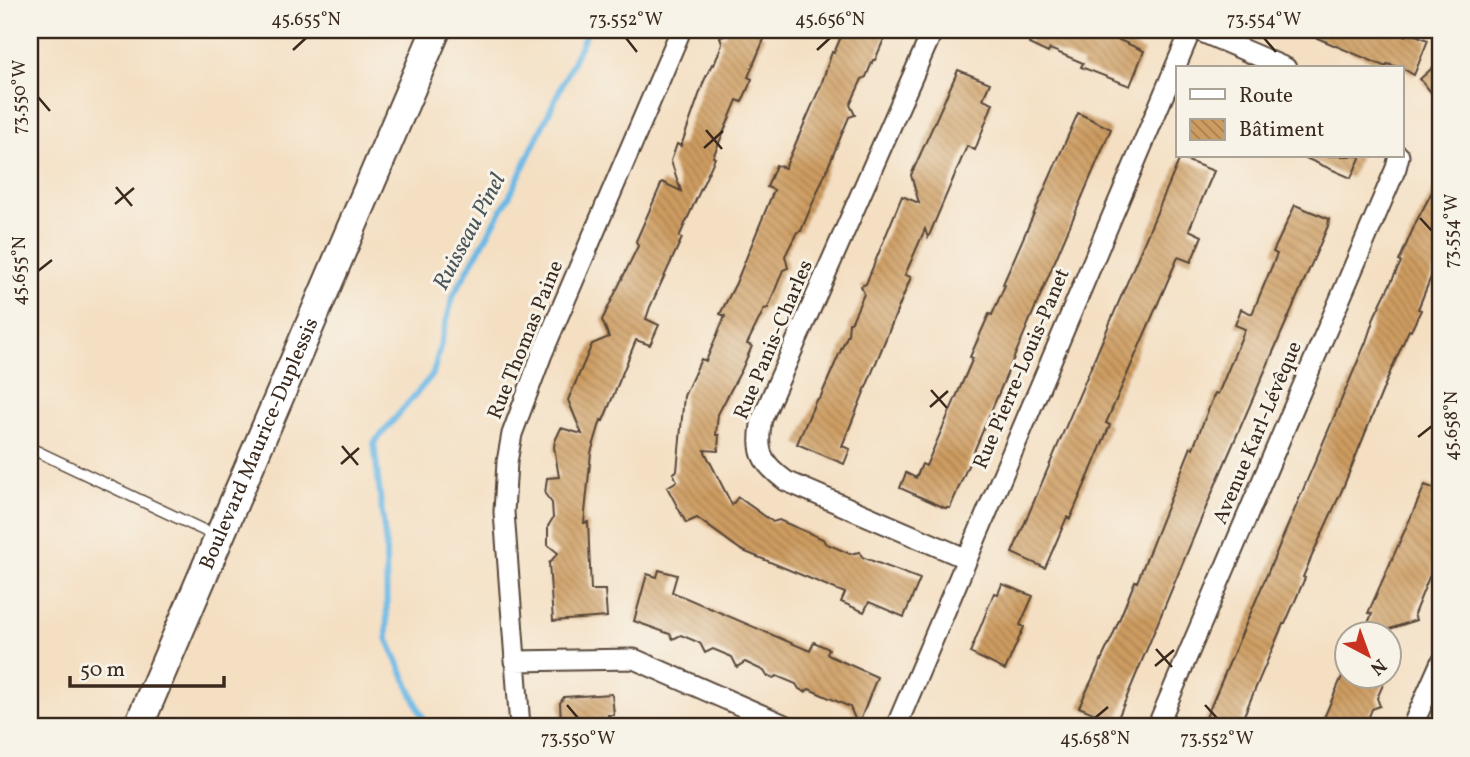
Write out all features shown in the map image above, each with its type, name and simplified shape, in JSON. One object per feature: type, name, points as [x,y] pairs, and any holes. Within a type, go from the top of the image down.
[{"type":"street","name":"Boulevard Maurice-Duplessis","points":[[380,159],[419,30]]},
{"type":"street","name":"Boulevard Maurice-Duplessis","points":[[138,727],[436,30]]},
{"type":"street","name":"Rue Thomas Paine","points":[[520,727],[504,512],[507,462],[513,435],[542,354],[681,30]]},
{"type":"street","name":"Rue Panis-Charles","points":[[933,30],[762,419],[758,438],[761,456],[771,470],[786,481],[967,559]]},
{"type":"street","name":"Rue Pierre-Louis-Panet","points":[[896,727],[1191,30]]},
{"type":"street","points":[[1197,30],[1281,66]]},
{"type":"street","name":"Avenue Karl-Lévêque","points":[[1157,727],[1398,158]]},
{"type":"street","points":[[514,662],[634,659],[789,727]]},
{"type":"street","points":[[1412,727],[1440,664]]},
{"type":"lane","points":[[30,448],[219,537]]},
{"type":"building","points":[[727,30],[762,30],[760,35],[765,37],[748,77],[752,79],[742,102],[737,100],[713,157],[715,158],[679,237],[682,238],[650,307],[646,319],[659,325],[650,345],[636,340],[603,421],[601,420],[591,453],[584,523],[588,522],[591,590],[605,590],[607,617],[553,621],[549,563],[558,553],[548,545],[548,526],[553,518],[552,503],[545,494],[547,478],[559,477],[555,441],[561,428],[582,434],[568,400],[592,344],[609,337],[602,320],[638,246],[636,241],[662,182],[681,191],[671,161],[677,144],[681,146],[704,81],[712,64],[714,65],[722,44],[720,37],[725,36]]},
{"type":"building","points":[[844,30],[888,30],[850,105],[855,115],[849,117],[801,231],[797,232],[785,256],[788,268],[783,270],[768,308],[764,309],[747,344],[752,346],[718,414],[718,451],[704,450],[732,505],[738,497],[773,522],[779,520],[850,554],[860,552],[862,557],[920,579],[904,617],[869,602],[864,612],[841,602],[845,593],[741,550],[697,518],[686,523],[667,487],[677,481],[673,473],[677,471],[684,396],[701,359],[706,361],[725,316],[720,314],[736,283],[774,190],[767,187],[776,165],[785,168],[821,85],[832,52],[834,53]]},
{"type":"building","points":[[1035,30],[1097,30],[1144,51],[1130,86],[1081,67],[1083,63],[1050,49],[1048,53],[1029,44]]},
{"type":"building","points":[[1298,30],[1389,30],[1406,36],[1408,32],[1428,40],[1414,75],[1404,69],[1404,66],[1384,66]]},
{"type":"building","points":[[1440,61],[1440,103],[1420,79]]},
{"type":"building","points":[[958,70],[990,83],[983,99],[993,103],[975,150],[967,146],[928,238],[925,229],[905,275],[911,277],[842,446],[850,449],[844,464],[797,444],[848,334],[849,323],[864,294],[861,286],[866,284],[902,196],[919,203],[911,175]]},
{"type":"building","points":[[1078,113],[1111,129],[950,508],[945,508],[900,488],[906,473],[916,478],[922,464],[926,466],[973,358],[970,357],[989,314],[992,315]]},
{"type":"building","points":[[1180,158],[1214,171],[1189,230],[1202,236],[1191,262],[1178,257],[1106,423],[1110,425],[1089,475],[1045,568],[1012,553]]},
{"type":"building","points":[[1306,158],[1360,158],[1351,178]]},
{"type":"building","points":[[1440,177],[1440,255],[1418,309],[1421,310],[1391,370],[1303,577],[1305,578],[1239,727],[1202,727],[1366,342],[1375,315],[1401,262],[1399,261],[1416,222]]},
{"type":"building","points":[[1295,205],[1329,219],[1328,226],[1116,723],[1079,707],[1135,581],[1137,582],[1191,447],[1193,448],[1215,393],[1218,394],[1245,329],[1235,325],[1241,309],[1252,314],[1277,254],[1273,252]]},
{"type":"building","points":[[1425,485],[1440,491],[1440,552],[1433,569],[1434,575],[1429,577],[1414,614],[1416,620],[1404,624],[1404,620],[1369,620],[1372,614],[1368,613]]},
{"type":"building","points":[[659,570],[677,575],[672,592],[810,651],[814,642],[829,649],[827,654],[830,656],[877,677],[858,726],[850,707],[809,689],[805,692],[796,684],[777,676],[767,676],[764,671],[745,662],[737,667],[732,657],[713,649],[705,653],[700,643],[681,635],[673,639],[670,634],[634,621],[647,574],[657,577]]},
{"type":"building","points":[[1002,584],[1033,596],[1020,625],[1024,627],[1005,670],[970,653],[994,593],[998,594]]},
{"type":"building","points":[[1336,690],[1381,690],[1377,698],[1380,706],[1372,709],[1365,727],[1320,727]]},
{"type":"building","points":[[612,694],[614,715],[599,720],[599,727],[571,727],[570,722],[561,721],[560,703],[564,697]]},
{"type":"waterway","name":"Ruisseau Pinel","points":[[427,727],[387,638],[386,547],[374,443],[433,374],[453,296],[510,195],[588,30]]}]
